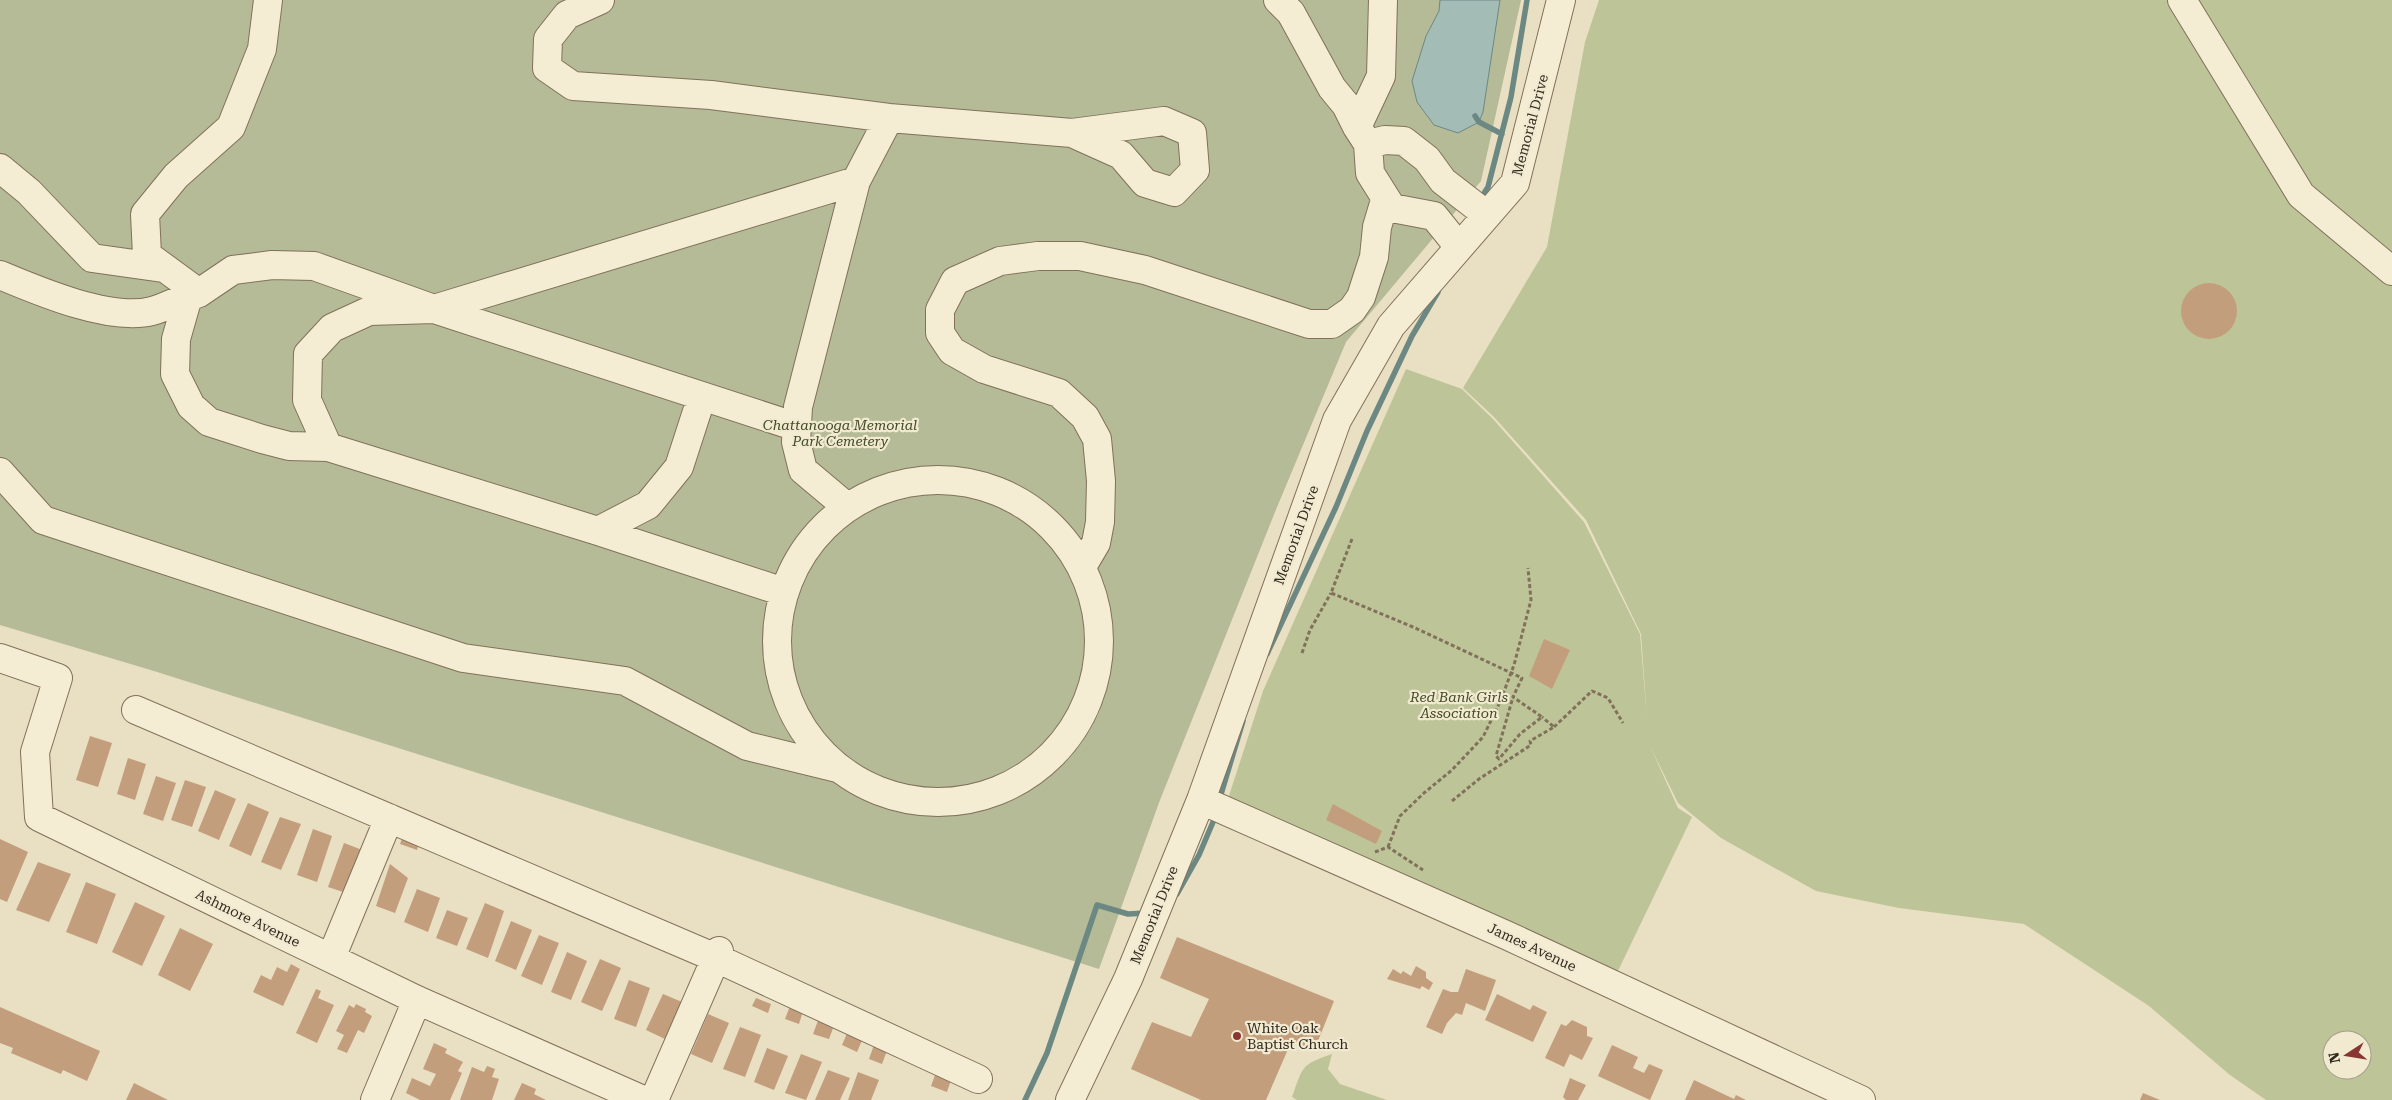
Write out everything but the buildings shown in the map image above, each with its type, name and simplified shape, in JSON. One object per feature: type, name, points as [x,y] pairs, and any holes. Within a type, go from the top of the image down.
[{"type":"street","points":[[193,295],[146,255],[145,214],[176,176],[231,127],[262,48],[268,0]]},
{"type":"street","points":[[600,0],[567,15],[548,39],[547,68],[574,86],[711,96],[888,118],[1072,133]]},
{"type":"street","points":[[1278,0],[1291,13],[1332,88],[1346,105],[1362,136],[1370,173],[1385,200],[1392,208],[1434,216],[1459,247]]},
{"type":"street","points":[[1362,136],[1382,76],[1384,0]]},
{"type":"street","name":"Memorial Drive","points":[[1070,1100],[1128,979],[1201,800],[1337,420],[1391,326],[1515,183],[1561,0]]},
{"type":"street","points":[[2182,0],[2301,195],[2392,271]]},
{"type":"street","points":[[847,507],[803,470],[796,442],[798,407],[856,181],[888,118]]},
{"type":"street","points":[[1362,136],[1404,141],[1428,159],[1443,181],[1487,215]]},
{"type":"street","points":[[0,168],[28,192],[92,258],[163,268]]},
{"type":"street","points":[[328,447],[307,400],[308,354],[332,328],[369,311],[434,309],[856,181]]},
{"type":"street","points":[[1083,565],[1096,544],[1100,522],[1101,481],[1097,439],[1085,417],[1059,393],[984,368],[952,351],[940,332],[940,310],[955,281],[1000,261],[1038,256],[1080,256],[1145,270],[1310,324],[1332,324],[1352,310],[1361,297],[1374,257],[1377,227],[1385,200]]},
{"type":"street","points":[[0,275],[44,294],[114,312],[151,312],[193,295],[233,270],[272,265],[314,266],[434,309],[797,427]]},
{"type":"street","points":[[193,295],[176,339],[175,374],[191,406],[209,422],[289,446],[328,447],[409,474],[598,531],[784,592]]},
{"type":"street","points":[[598,531],[648,504],[679,467],[702,396]]},
{"type":"street","points":[[0,472],[43,520],[463,658],[625,681],[747,746],[838,768],[893,797],[955,803],[1015,784],[1063,745],[1093,690],[1100,628],[1083,565],[1050,524],[1004,493],[951,479],[896,484],[847,507],[806,548],[784,592],[776,646],[785,692],[806,734],[838,768]]},
{"type":"street","name":"Ashmore Avenue","points":[[0,658],[58,678],[35,752],[39,817],[418,1000],[643,1100]]},
{"type":"street","points":[[136,710],[718,955],[978,1079]]},
{"type":"street","name":"James Avenue","points":[[1201,800],[1506,935],[1861,1100]]},
{"type":"street","points":[[331,958],[389,818]]},
{"type":"street","points":[[654,1100],[718,955]]},
{"type":"street","points":[[375,1100],[418,1000]]},
{"type":"path","points":[[1302,653],[1310,630],[1331,593],[1352,539]]},
{"type":"path","points":[[1388,847],[1400,816],[1424,792],[1452,770],[1483,737],[1512,673],[1531,600],[1528,568]]},
{"type":"path","points":[[1331,593],[1413,627],[1522,678],[1513,697],[1496,756],[1499,759],[1520,734],[1542,717]]},
{"type":"path","points":[[1452,801],[1479,779],[1531,745],[1530,741],[1554,727],[1592,691],[1608,698],[1623,723]]},
{"type":"path","points":[[1513,697],[1554,727]]},
{"type":"green space","name":"Chattanooga Memorial Park Cemetery","points":[[0,0],[1521,0],[1481,181],[1346,342],[1275,512],[1160,800],[1099,969],[154,671],[0,625]]},
{"type":"green space","name":"Red Bank Girls Association","points":[[1599,0],[2392,0],[2392,1100],[2266,1100],[2230,1075],[2149,1006],[2024,924],[1899,908],[1816,891],[1721,838],[1678,803],[1650,746],[1678,808],[1692,817],[1617,973],[1226,805],[1263,691],[1406,369],[1462,389],[1493,419],[1584,522],[1640,634],[1647,718],[1641,634],[1586,520],[1494,417],[1463,388],[1547,247],[1585,42]]},
{"type":"green space","points":[[1332,1054],[1328,1069],[1340,1084],[1387,1100],[1297,1100],[1292,1097],[1304,1068],[1314,1061]]},
{"type":"water","points":[[1440,0],[1500,0],[1483,112],[1479,122],[1458,133],[1434,125],[1417,102],[1412,81],[1426,36],[1439,11]]},
{"type":"waterway","points":[[1479,201],[1488,187],[1511,97],[1527,0]]},
{"type":"waterway","points":[[1475,116],[1479,122],[1502,134]]},
{"type":"waterway","points":[[1267,654],[1336,507],[1367,431],[1412,336],[1438,292]]},
{"type":"waterway","points":[[1219,801],[1243,721]]},
{"type":"waterway","points":[[1177,894],[1199,855],[1216,815]]},
{"type":"waterway","points":[[1025,1100],[1047,1053],[1097,905],[1128,914],[1146,913]]},
{"type":"place","name":"White Oak Baptist Church","points":[[1237,1036]]}]
